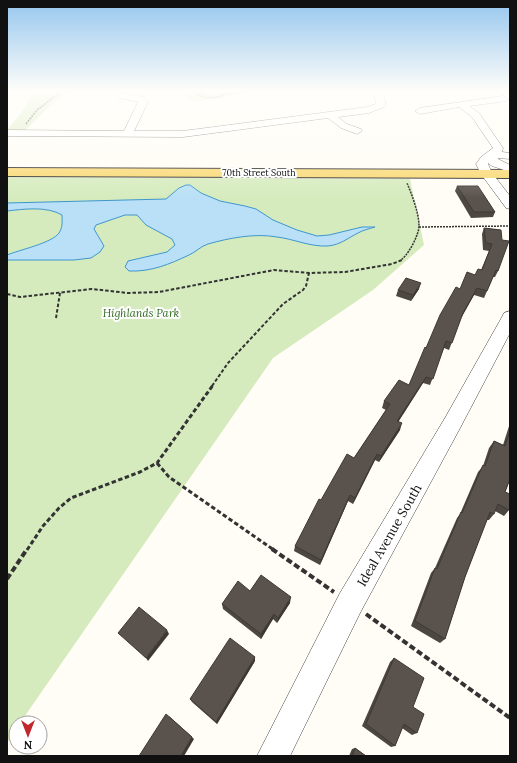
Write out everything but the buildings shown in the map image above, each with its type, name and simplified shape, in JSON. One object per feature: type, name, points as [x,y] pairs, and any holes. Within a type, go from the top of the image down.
[{"type":"main road","name":"70th Street South","points":[[7,172],[510,174]]},
{"type":"street","points":[[127,134],[131,127]]},
{"type":"street","points":[[7,133],[183,134],[260,127]]},
{"type":"street","points":[[346,127],[357,131]]},
{"type":"street","points":[[483,127],[498,148],[496,152],[484,159],[482,164],[487,174],[510,205]]},
{"type":"street","points":[[493,154],[510,156]]},
{"type":"street","points":[[493,154],[492,160],[496,164],[510,169]]},
{"type":"street","name":"Ideal Avenue South","points":[[273,756],[350,603],[452,424],[510,317]]},
{"type":"path","points":[[18,134],[24,127]]},
{"type":"path","points":[[7,294],[20,298],[92,289],[128,293],[159,292],[274,270],[345,272],[396,263],[408,254],[419,228],[412,195],[406,181]]},
{"type":"path","points":[[419,228],[510,226]]},
{"type":"path","points":[[7,579],[43,526],[59,508],[71,498],[140,472],[157,463],[195,412],[228,363],[283,304],[303,290],[306,286],[309,272]]},
{"type":"path","points":[[56,318],[60,293]]},
{"type":"green space","points":[[10,127],[29,127],[22,133],[7,133]]},
{"type":"green space","name":"Highlands Park","points":[[7,177],[410,179],[424,245],[373,290],[273,358],[26,715],[8,715],[7,743]]},
{"type":"water","points":[[190,185],[201,193],[220,201],[256,209],[273,220],[317,236],[329,235],[362,227],[375,227],[360,232],[340,243],[328,246],[269,236],[233,238],[205,245],[189,255],[160,267],[129,271],[125,267],[128,261],[167,252],[175,245],[172,239],[146,225],[137,215],[125,215],[96,225],[94,229],[104,246],[100,252],[91,258],[74,260],[7,260],[7,255],[43,243],[55,237],[59,233],[62,226],[62,215],[42,209],[7,211],[7,203],[166,199],[179,188]]}]
